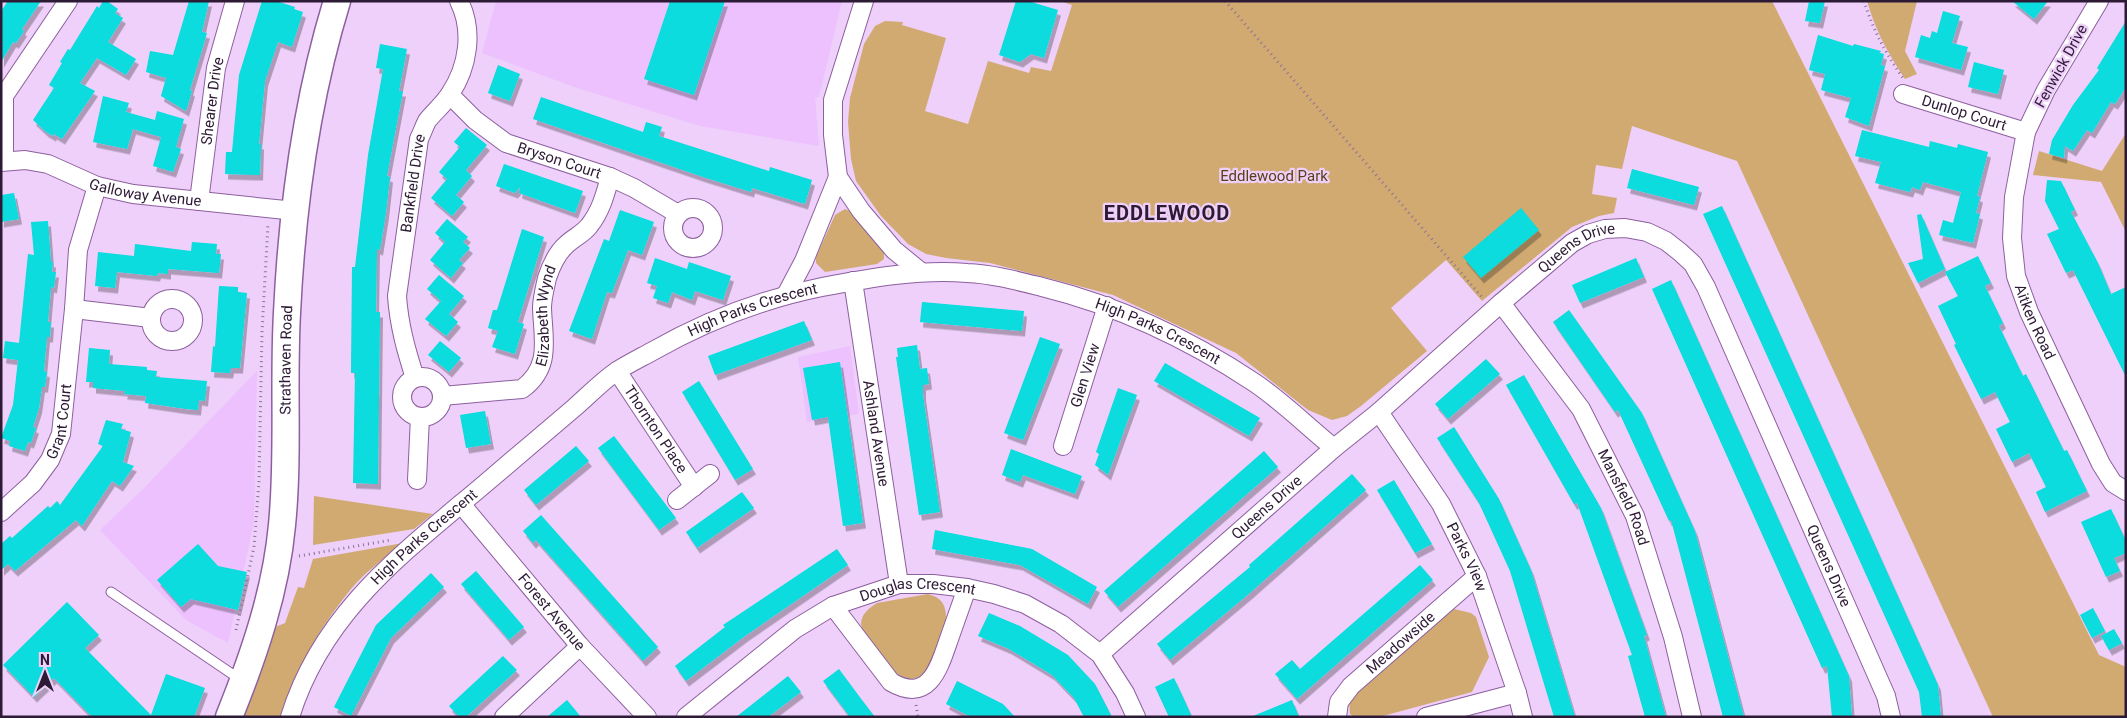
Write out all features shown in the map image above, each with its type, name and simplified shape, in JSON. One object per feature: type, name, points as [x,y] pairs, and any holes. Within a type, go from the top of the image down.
[{"type":"main road","name":"Strathaven Road","points":[[230,717],[234,675],[270,599],[282,525],[286,317],[295,211],[300,169],[324,41],[337,1]]},
{"type":"street","points":[[3,161],[4,96],[68,1]]},
{"type":"street","name":"Shearer Drive","points":[[199,201],[216,68],[235,1]]},
{"type":"street","name":"Bankfield Drive","points":[[415,378],[404,346],[398,320],[397,296],[419,139],[428,121],[450,95],[467,54],[468,27],[459,1]]},
{"type":"street","points":[[864,1],[833,100],[833,135],[838,177],[861,211],[894,250],[921,272]]},
{"type":"street","name":"Fenwick Drive","points":[[2026,132],[2046,90],[2099,1]]},
{"type":"street","name":"Dunlop Court","points":[[1903,94],[2026,132]]},
{"type":"street","name":"Bryson Court","points":[[450,95],[475,120],[506,143],[610,177],[642,192],[678,214]]},
{"type":"street","name":"Aitken Road","points":[[2026,132],[2014,197],[2012,238],[2016,276],[2029,312],[2100,464],[2113,482],[2126,491]]},
{"type":"street","name":"Galloway Avenue","points":[[3,161],[25,160],[48,164],[97,186],[133,194],[295,211]]},
{"type":"street","name":"Elizabeth Wynd","points":[[442,396],[522,388],[532,381],[540,368],[545,351],[542,307],[547,279],[554,260],[565,246],[588,228],[599,212],[610,177]]},
{"type":"street","points":[[786,294],[804,261],[838,177]]},
{"type":"street","name":"Grant Court","points":[[1,512],[33,482],[50,460],[61,434],[78,250],[97,186]]},
{"type":"street","name":"Queens Drive","points":[[1100,654],[1334,448],[1572,243],[1588,234],[1605,229],[1625,228],[1647,232],[1666,241],[1693,264],[1706,287],[1886,696],[1891,717]]},
{"type":"street","name":"High Parks Crescent","points":[[290,717],[294,702],[309,670],[339,620],[370,584],[461,504],[617,371],[676,338],[732,313],[786,294],[853,281],[921,272],[969,273],[1019,281],[1107,306],[1155,326],[1200,348],[1258,385],[1334,448]]},
{"type":"street","name":"Ashland Avenue","points":[[853,281],[900,584]]},
{"type":"street","name":"Glen View","points":[[1063,446],[1107,306]]},
{"type":"street","name":"Mansfield Road","points":[[1497,307],[1581,409],[1635,516],[1673,637],[1692,717]]},
{"type":"street","points":[[74,309],[151,318]]},
{"type":"street","name":"Thornton Place","points":[[617,371],[694,487]]},
{"type":"street","points":[[415,378],[430,378],[436,382],[442,396],[442,403],[434,414],[420,418],[406,410],[402,404],[404,388],[415,378]]},
{"type":"street","name":"Parks View","points":[[1378,412],[1441,504],[1477,576],[1517,693],[1523,717]]},
{"type":"street","points":[[417,480],[420,418]]},
{"type":"street","name":"Thornton Place","points":[[677,500],[710,474]]},
{"type":"street","name":"Forest Avenue","points":[[461,504],[580,646],[647,717]]},
{"type":"street","name":"Meadowside","points":[[1337,717],[1338,702],[1351,686],[1477,576]]},
{"type":"street","name":"Douglas Crescent","points":[[686,717],[795,628],[833,606],[900,584],[933,584],[967,588],[994,594],[1025,604],[1061,624],[1100,654],[1125,693],[1136,717]]},
{"type":"street","points":[[833,606],[887,678],[902,688],[914,689],[924,686],[933,678],[940,666],[967,588]]},
{"type":"street","points":[[504,717],[580,646]]},
{"type":"street","points":[[1426,717],[1517,693]]},
{"type":"lane","points":[[111,592],[234,675]]},
{"type":"path","points":[[1225,1],[1497,307]]},
{"type":"path","points":[[1864,1],[1886,54],[1906,82],[1903,94]]},
{"type":"path","points":[[234,675],[245,593],[254,547],[259,481],[262,332],[269,208]]},
{"type":"path","points":[[276,560],[426,534]]},
{"type":"shaded area","points":[[496,1],[842,1],[819,97],[815,98],[819,146],[700,126],[577,88],[482,53]]},
{"type":"shaded area","points":[[850,346],[859,414],[807,422],[798,357]]},
{"type":"shaded area","points":[[257,371],[254,522],[228,643],[186,620],[100,530],[142,490]]},
{"type":"green space","name":"Eddlewood Park","points":[[1060,1],[1772,1],[2099,655],[2126,667],[2126,717],[1993,717],[1737,161],[1632,126],[1622,169],[1596,165],[1592,194],[1617,198],[1614,213],[1599,216],[1572,227],[1482,301],[1446,260],[1391,308],[1427,351],[1361,406],[1347,416],[1332,420],[1308,410],[1236,353],[1113,295],[990,263],[926,254],[908,244],[881,216],[856,181],[851,159],[848,122],[850,98],[864,44],[875,26],[885,21],[903,22],[902,25],[946,38],[925,111],[968,124],[988,61],[1029,73],[1031,67],[1051,71],[1072,5]]},
{"type":"green space","points":[[1867,1],[1917,1],[1905,51],[1917,74],[1905,79],[1883,42]]},
{"type":"green space","points":[[2126,133],[2126,232],[2101,182],[2033,175],[2039,151],[2102,171]]},
{"type":"green space","points":[[845,209],[850,211],[884,250],[884,259],[877,264],[825,272],[816,263],[816,257],[835,215]]},
{"type":"green space","points":[[314,496],[433,514],[414,529],[313,545]]},
{"type":"green space","points":[[403,543],[357,583],[329,618],[301,666],[282,717],[244,717],[257,684],[275,627],[285,623],[298,587],[304,588],[313,559]]},
{"type":"green space","points":[[928,594],[939,599],[944,607],[946,617],[944,628],[928,672],[916,678],[907,679],[895,672],[880,656],[867,638],[861,620],[866,612],[877,603]]},
{"type":"green space","points":[[1450,608],[1471,613],[1476,617],[1489,657],[1472,692],[1379,717],[1354,717],[1350,714],[1349,701],[1354,692]]},
{"type":"building","points":[[8,1],[41,1],[22,29],[24,31],[16,43],[13,42],[1,62],[1,11]]},
{"type":"building","points":[[103,1],[107,1],[118,9],[115,13],[123,18],[108,42],[136,59],[126,75],[97,58],[80,83],[95,91],[62,139],[54,134],[53,136],[33,120],[54,88],[49,85],[62,63],[60,62],[68,49],[70,50],[97,6],[99,8]]},
{"type":"building","points":[[189,1],[209,1],[202,32],[207,33],[190,90],[192,91],[186,111],[161,96],[166,78],[146,72],[150,51],[173,55]]},
{"type":"building","points":[[262,1],[276,1],[295,7],[294,9],[303,12],[292,47],[278,42],[265,81],[259,144],[261,144],[260,175],[225,174],[226,152],[232,152],[239,75]]},
{"type":"building","points":[[670,1],[725,1],[694,95],[644,79]]},
{"type":"building","points":[[1016,1],[1028,1],[1058,10],[1044,58],[1031,54],[1020,62],[999,55]]},
{"type":"building","points":[[1809,1],[1825,1],[1820,23],[1805,21]]},
{"type":"building","points":[[2012,1],[2048,1],[2034,19]]},
{"type":"building","points":[[1943,11],[1960,16],[1952,43],[1968,47],[1961,70],[1915,57],[1921,35],[1930,38],[1932,31],[1937,33]]},
{"type":"building","points":[[2126,21],[2126,87],[2115,104],[2111,102],[2092,133],[2087,130],[2073,151],[2065,146],[2064,158],[2049,154],[2052,140],[2073,105],[2099,70],[2097,68]]},
{"type":"building","points":[[1818,35],[1853,46],[1854,44],[1881,51],[1880,53],[1884,54],[1881,65],[1885,66],[1869,126],[1845,117],[1851,98],[1821,90],[1825,74],[1809,70]]},
{"type":"building","points":[[380,44],[407,49],[399,91],[403,91],[387,176],[390,177],[386,213],[380,250],[377,249],[376,312],[380,312],[378,484],[353,483],[355,373],[351,373],[352,267],[355,267],[368,155],[383,69],[376,68]]},
{"type":"building","points":[[1974,62],[2004,70],[1998,94],[1968,87]]},
{"type":"building","points":[[498,65],[520,74],[510,101],[488,93]]},
{"type":"building","points":[[103,96],[129,103],[126,112],[155,120],[157,111],[184,119],[176,147],[181,149],[173,172],[153,166],[161,137],[133,129],[127,149],[93,142]]},
{"type":"building","points":[[541,97],[643,132],[646,122],[662,127],[659,136],[769,171],[770,167],[812,180],[805,204],[752,188],[751,192],[703,177],[533,119]]},
{"type":"building","points":[[466,128],[487,145],[466,170],[472,176],[456,195],[464,202],[452,216],[431,198],[447,179],[439,172],[460,147],[454,142]]},
{"type":"building","points":[[1862,130],[1929,147],[1930,141],[1957,148],[1958,144],[1988,152],[1977,196],[1980,197],[1976,213],[1980,214],[1973,243],[1939,235],[1943,220],[1953,223],[1961,192],[1923,182],[1920,190],[1912,187],[1910,192],[1875,183],[1881,162],[1855,156]]},
{"type":"building","points":[[504,164],[583,191],[575,213],[519,193],[520,187],[515,193],[496,186]]},
{"type":"building","points":[[1632,169],[1699,187],[1694,205],[1627,188]]},
{"type":"building","points":[[2047,180],[2061,181],[2075,210],[2071,212],[2098,263],[2111,294],[2126,287],[2126,377],[2073,270],[2066,273],[2047,234],[2059,229],[2045,201]]},
{"type":"building","points":[[14,193],[19,219],[1,222],[1,195]]},
{"type":"building","points":[[1722,206],[1938,685],[1941,717],[1922,717],[1919,692],[1703,214]]},
{"type":"building","points":[[1521,208],[1539,230],[1481,278],[1463,257]]},
{"type":"building","points":[[620,210],[654,222],[642,255],[628,250],[612,293],[607,292],[592,339],[569,331],[604,239],[609,241]]},
{"type":"building","points":[[1921,214],[1945,269],[1918,283],[1908,263],[1923,259],[1917,215]]},
{"type":"building","points":[[447,219],[468,237],[463,242],[470,248],[459,260],[463,263],[451,278],[430,260],[445,242],[435,233]]},
{"type":"building","points":[[48,221],[51,262],[53,262],[52,272],[56,272],[54,288],[51,287],[48,322],[51,322],[50,337],[47,337],[44,371],[47,372],[45,387],[42,387],[39,408],[33,427],[36,428],[31,443],[28,442],[25,451],[9,446],[10,441],[1,438],[13,405],[18,360],[3,358],[5,341],[19,343],[28,254],[34,255],[31,222]]},
{"type":"building","points":[[522,229],[544,237],[518,322],[524,324],[515,354],[492,347],[498,331],[488,328],[493,310],[497,310]]},
{"type":"building","points":[[192,242],[217,244],[216,254],[221,254],[219,273],[168,269],[168,274],[158,273],[157,276],[117,272],[115,288],[95,286],[98,252],[134,256],[135,244],[191,251]]},
{"type":"building","points":[[1978,256],[1991,283],[1985,286],[2003,323],[1999,326],[2023,376],[2026,374],[2064,451],[2067,450],[2087,491],[2045,512],[2036,492],[2046,487],[2029,453],[2012,462],[1996,429],[2010,422],[1995,392],[1981,399],[1954,345],[1956,344],[1938,306],[1958,296],[1945,272]]},
{"type":"building","points":[[655,258],[687,269],[689,262],[731,276],[723,300],[695,291],[692,300],[672,292],[668,303],[653,298],[657,286],[647,283]]},
{"type":"building","points":[[1636,258],[1644,277],[1580,303],[1572,285]]},
{"type":"building","points":[[439,275],[464,296],[449,314],[458,322],[446,336],[425,319],[441,301],[427,289]]},
{"type":"building","points":[[1671,280],[1849,676],[1852,717],[1832,717],[1827,666],[1822,668],[1652,289]]},
{"type":"building","points":[[219,286],[238,287],[238,292],[247,293],[240,368],[231,368],[230,373],[211,372],[213,346],[215,347]]},
{"type":"building","points":[[922,302],[1024,311],[1022,331],[920,322]]},
{"type":"building","points":[[1569,310],[1642,413],[1695,531],[1744,717],[1723,717],[1671,520],[1669,521],[1618,410],[1615,412],[1553,322]]},
{"type":"building","points":[[804,321],[812,340],[715,375],[708,356]]},
{"type":"building","points":[[1040,337],[1060,344],[1023,440],[1004,433]]},
{"type":"building","points":[[440,341],[461,358],[449,372],[428,355]]},
{"type":"building","points":[[917,345],[920,369],[927,368],[929,384],[923,385],[923,395],[940,512],[919,515],[896,357],[898,357],[897,348]]},
{"type":"building","points":[[89,348],[110,350],[109,364],[147,367],[147,370],[157,371],[156,377],[207,381],[205,401],[199,400],[198,410],[186,409],[145,403],[146,396],[124,394],[125,391],[93,388],[93,382],[86,382]]},
{"type":"building","points":[[1486,359],[1500,374],[1448,419],[1435,404]]},
{"type":"building","points":[[840,362],[863,523],[843,526],[828,417],[812,420],[803,368]]},
{"type":"building","points":[[1165,363],[1260,418],[1249,436],[1154,381]]},
{"type":"building","points":[[1524,375],[1601,508],[1647,635],[1644,636],[1666,717],[1645,717],[1628,656],[1632,655],[1577,503],[1574,504],[1506,385]]},
{"type":"building","points":[[699,381],[753,469],[735,480],[682,392]]},
{"type":"building","points":[[1118,388],[1137,395],[1108,475],[1095,465],[1099,454],[1096,452]]},
{"type":"building","points":[[485,411],[491,444],[466,448],[460,415]]},
{"type":"building","points":[[106,420],[123,424],[121,429],[131,432],[123,462],[134,466],[120,486],[112,481],[82,526],[76,520],[15,571],[8,564],[1,570],[1,544],[10,536],[12,538],[48,506],[50,508],[57,501],[60,505],[103,446],[98,444]]},
{"type":"building","points":[[1454,427],[1499,499],[1531,570],[1575,717],[1554,717],[1510,571],[1479,503],[1437,438]]},
{"type":"building","points":[[614,436],[676,518],[659,530],[598,448]]},
{"type":"building","points":[[576,446],[589,461],[536,505],[524,490]]},
{"type":"building","points":[[1011,449],[1082,476],[1075,494],[1023,475],[1020,482],[1002,475]]},
{"type":"building","points":[[1264,451],[1278,467],[1118,607],[1104,591]]},
{"type":"building","points":[[1352,474],[1366,490],[1251,592],[1170,660],[1157,644],[1250,567],[1249,565]]},
{"type":"building","points":[[1394,480],[1432,544],[1415,553],[1377,490]]},
{"type":"building","points":[[742,492],[754,508],[697,548],[686,532]]},
{"type":"building","points":[[2111,509],[2126,541],[2126,553],[2114,558],[2120,571],[2106,577],[2081,522]]},
{"type":"building","points":[[541,515],[658,647],[643,661],[536,540],[533,543],[523,531]]},
{"type":"building","points":[[935,530],[1032,549],[1097,587],[1088,604],[1020,565],[932,549]]},
{"type":"building","points":[[198,544],[218,566],[247,572],[238,610],[191,599],[181,607],[157,580]]},
{"type":"building","points":[[837,549],[848,565],[745,636],[686,681],[675,666],[725,627],[723,625]]},
{"type":"building","points":[[1420,565],[1433,580],[1297,699],[1275,674],[1292,660],[1300,669]]},
{"type":"building","points":[[476,571],[524,627],[509,640],[461,584]]},
{"type":"building","points":[[431,573],[444,587],[391,638],[351,716],[334,707],[376,625]]},
{"type":"building","points":[[67,602],[99,635],[85,648],[151,715],[166,674],[205,688],[194,717],[92,717],[54,678],[34,697],[3,665]]},
{"type":"building","points":[[2093,608],[2105,631],[2092,638],[2080,615]]},
{"type":"building","points":[[989,613],[1020,626],[1068,655],[1095,684],[1112,717],[1084,717],[1074,698],[1052,675],[1009,649],[978,636]]},
{"type":"building","points":[[2114,629],[2122,643],[2109,650],[2101,636]]},
{"type":"building","points":[[503,656],[517,670],[466,717],[459,717],[449,706]]},
{"type":"building","points":[[839,669],[875,717],[850,717],[823,681]]},
{"type":"building","points":[[788,676],[801,692],[768,717],[736,717]]},
{"type":"building","points":[[1174,678],[1192,717],[1169,717],[1155,687]]},
{"type":"building","points":[[957,681],[1003,704],[1015,717],[971,717],[946,704]]},
{"type":"building","points":[[567,700],[581,717],[547,717]]},
{"type":"building","points":[[1292,700],[1299,717],[1253,717],[1253,716]]},
{"type":"district","name":"EDDLEWOOD","points":[[1167,213]]}]
